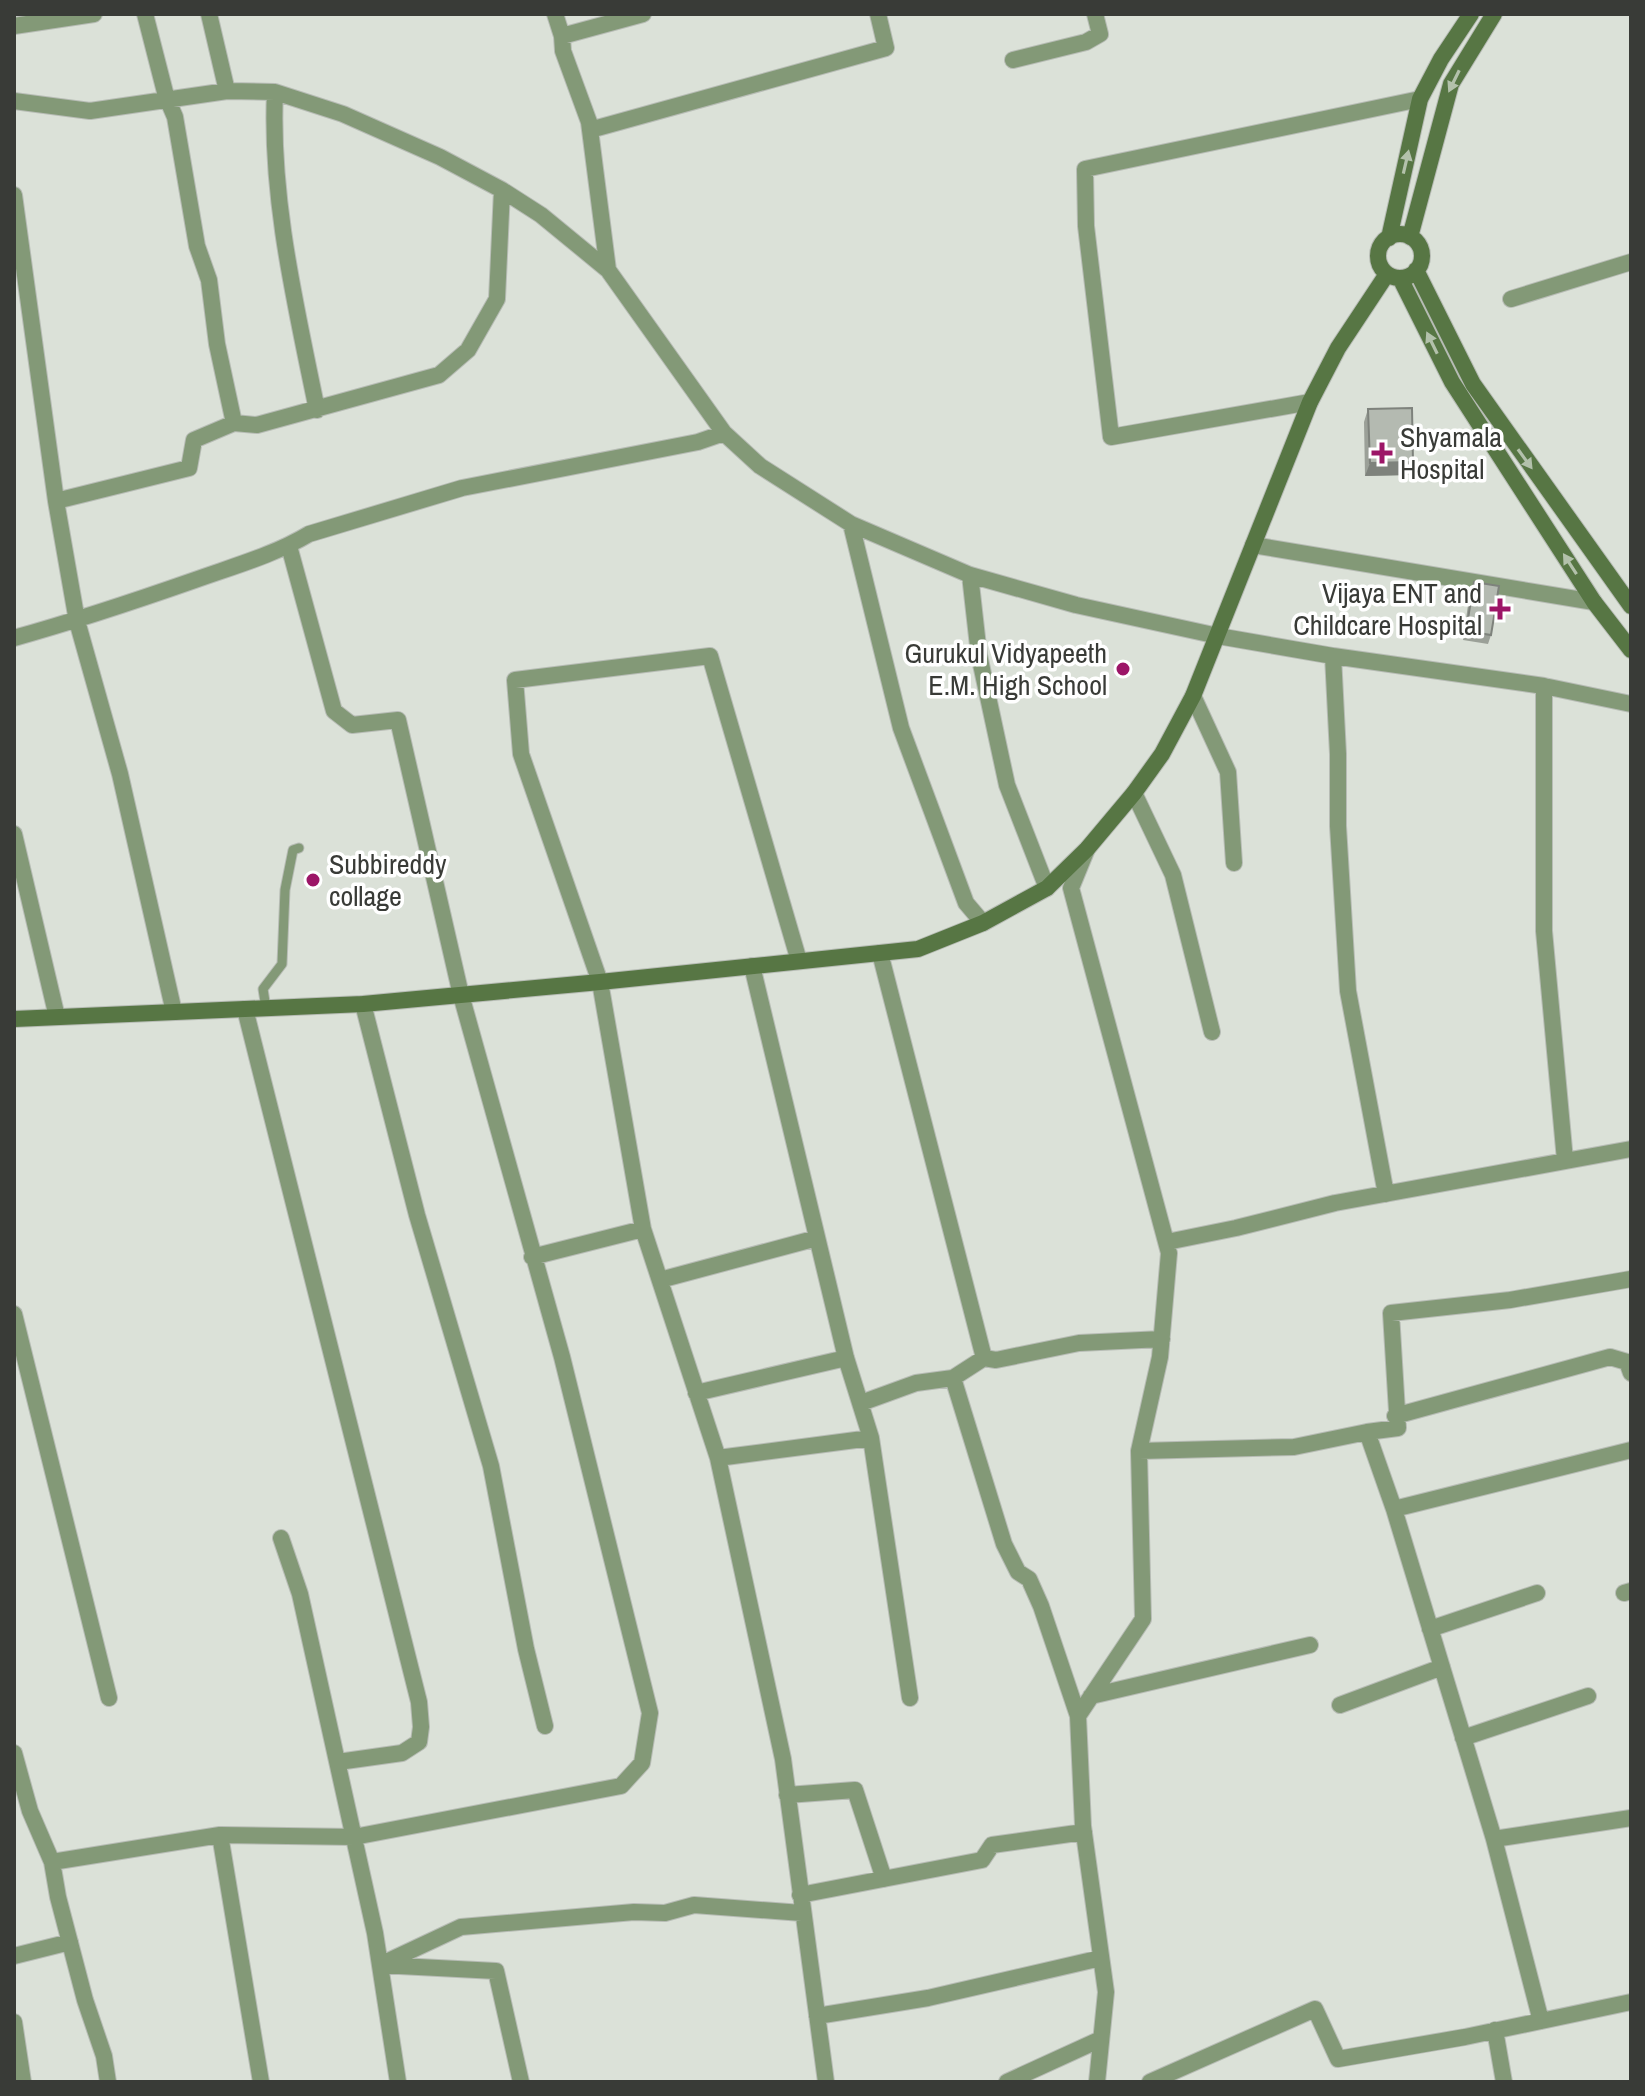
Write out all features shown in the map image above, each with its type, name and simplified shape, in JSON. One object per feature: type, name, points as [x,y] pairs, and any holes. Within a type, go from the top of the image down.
[{"type":"main road","points":[[1389,238],[1420,99],[1441,59],[1471,14]]},
{"type":"main road","points":[[1410,237],[1451,84],[1494,14]]},
{"type":"main road","points":[[1395,235],[1410,237],[1420,247],[1422,254],[1416,270],[1407,277],[1394,276],[1382,269],[1379,256],[1383,243],[1389,238],[1395,235]]},
{"type":"main road","points":[[1416,270],[1473,384],[1631,606]]},
{"type":"main road","points":[[14,1019],[363,1004],[600,982],[918,949],[983,923],[1047,888],[1087,849],[1162,754],[1193,696],[1310,402],[1338,348],[1394,276]]},
{"type":"main road","points":[[1394,276],[1452,382],[1594,602],[1631,650]]},
{"type":"street","points":[[14,26],[94,14]]},
{"type":"street","points":[[145,14],[175,117],[197,246],[209,280],[217,344],[234,423]]},
{"type":"street","points":[[209,14],[227,91]]},
{"type":"street","points":[[555,14],[563,51],[590,130],[608,270]]},
{"type":"street","points":[[562,36],[643,14]]},
{"type":"street","points":[[590,130],[886,48],[878,14]]},
{"type":"street","points":[[1013,60],[1086,42],[1100,34],[1095,14]]},
{"type":"street","points":[[14,101],[90,111],[227,91],[275,92],[343,114],[440,157],[541,215],[608,270],[724,433],[760,466],[851,524],[970,575],[1076,605],[1218,636],[1544,686],[1631,704]]},
{"type":"street","points":[[275,92],[273,131],[288,263],[317,410]]},
{"type":"street","points":[[1310,402],[1111,437],[1086,226],[1085,169],[1420,99]]},
{"type":"street","points":[[56,501],[189,468],[194,440],[234,423],[257,425],[439,375],[468,350],[497,299],[502,190]]},
{"type":"street","points":[[14,195],[56,501],[77,621],[120,774],[174,1012]]},
{"type":"street","points":[[1511,299],[1631,262]]},
{"type":"street","points":[[14,638],[77,621],[289,546],[309,534],[462,488],[698,442],[724,433]]},
{"type":"street","points":[[851,524],[901,728],[966,903],[983,923]]},
{"type":"street","points":[[1253,545],[1594,602]]},
{"type":"street","points":[[52,1862],[220,1835],[354,1837],[621,1786],[642,1763],[650,1713],[562,1357],[461,995],[398,720],[352,725],[334,711],[289,546]]},
{"type":"street","points":[[970,575],[979,655],[1007,785],[1047,888]]},
{"type":"street","points":[[799,961],[710,656],[515,680],[521,754],[600,982],[643,1229],[718,1458],[783,1759],[826,2082]]},
{"type":"street","points":[[1333,656],[1338,826],[1348,991],[1386,1194]]},
{"type":"street","points":[[1544,686],[1544,931],[1565,1160]]},
{"type":"street","points":[[1193,696],[1228,772],[1234,863]]},
{"type":"street","points":[[1134,793],[1173,875],[1212,1032]]},
{"type":"street","points":[[14,834],[57,1017]]},
{"type":"street","points":[[1078,1716],[1143,1619],[1139,1451],[1160,1357],[1169,1253],[1071,888],[1087,849]]},
{"type":"street","points":[[880,953],[984,1358]]},
{"type":"street","points":[[752,966],[846,1358],[871,1438],[910,1698]]},
{"type":"street","points":[[363,1004],[417,1215],[491,1466],[526,1649],[545,1726]]},
{"type":"street","points":[[245,1009],[419,1702],[419,1742],[402,1753],[338,1762]]},
{"type":"street","points":[[1167,1242],[1335,1203],[1631,1149]]},
{"type":"street","points":[[532,1257],[643,1229]]},
{"type":"street","points":[[660,1280],[817,1238]]},
{"type":"street","points":[[1139,1451],[1294,1447],[1398,1428],[1391,1313],[1510,1300],[1631,1279]]},
{"type":"street","points":[[14,1314],[109,1698]]},
{"type":"street","points":[[861,1403],[916,1383],[953,1378],[984,1358],[996,1360],[1079,1343],[1162,1339]]},
{"type":"street","points":[[1395,1416],[1610,1357],[1627,1362],[1631,1373]]},
{"type":"street","points":[[696,1393],[846,1358]]},
{"type":"street","points":[[953,1378],[1004,1544],[1018,1572],[1029,1579],[1041,1606],[1078,1716],[1084,1832],[1106,1992],[1097,2082]]},
{"type":"street","points":[[1367,1432],[1394,1509],[1494,1839],[1541,2021]]},
{"type":"street","points":[[718,1458],[871,1438]]},
{"type":"street","points":[[1394,1509],[1631,1450]]},
{"type":"street","points":[[281,1538],[300,1594],[338,1762],[380,1965],[398,2082]]},
{"type":"street","points":[[1430,1629],[1537,1593]]},
{"type":"street","points":[[1091,1696],[1310,1645]]},
{"type":"street","points":[[1340,1705],[1442,1667]]},
{"type":"street","points":[[1463,1738],[1588,1696]]},
{"type":"street","points":[[14,1753],[30,1811],[52,1862],[58,1897],[104,2056],[108,2082]]},
{"type":"street","points":[[787,1795],[855,1790],[884,1879]]},
{"type":"street","points":[[1494,1839],[1631,1818]]},
{"type":"street","points":[[800,1895],[982,1860],[992,1845],[1084,1832]]},
{"type":"street","points":[[220,1835],[261,2082]]},
{"type":"street","points":[[380,1965],[461,1927],[634,1912],[665,1913],[694,1905],[802,1913]]},
{"type":"street","points":[[14,1956],[70,1942]]},
{"type":"street","points":[[817,2016],[928,1998],[1101,1958]]},
{"type":"street","points":[[380,1965],[496,1971],[521,2082]]},
{"type":"street","points":[[1150,2082],[1315,2009],[1338,2059],[1631,2002]]},
{"type":"street","points":[[14,2022],[23,2082]]},
{"type":"street","points":[[1495,2030],[1504,2082]]},
{"type":"street","points":[[1007,2082],[1101,2039]]},
{"type":"lane","points":[[266,1008],[263,989],[282,964],[285,890],[293,850],[299,848]]},
{"type":"building","points":[[1412,408],[1413,462],[1370,463],[1368,409]]},
{"type":"building","points":[[1474,582],[1499,586],[1491,635],[1466,631]]},
{"type":"place","name":"Shyamala Hospital","points":[[1382,453]]},
{"type":"place","name":"Vijaya ENT and Childcare Hospital","points":[[1500,609]]},
{"type":"place","name":"Gurukul Vidyapeeth E.M. High School","points":[[1123,669]]},
{"type":"place","name":"Subbireddy collage","points":[[313,880]]}]
